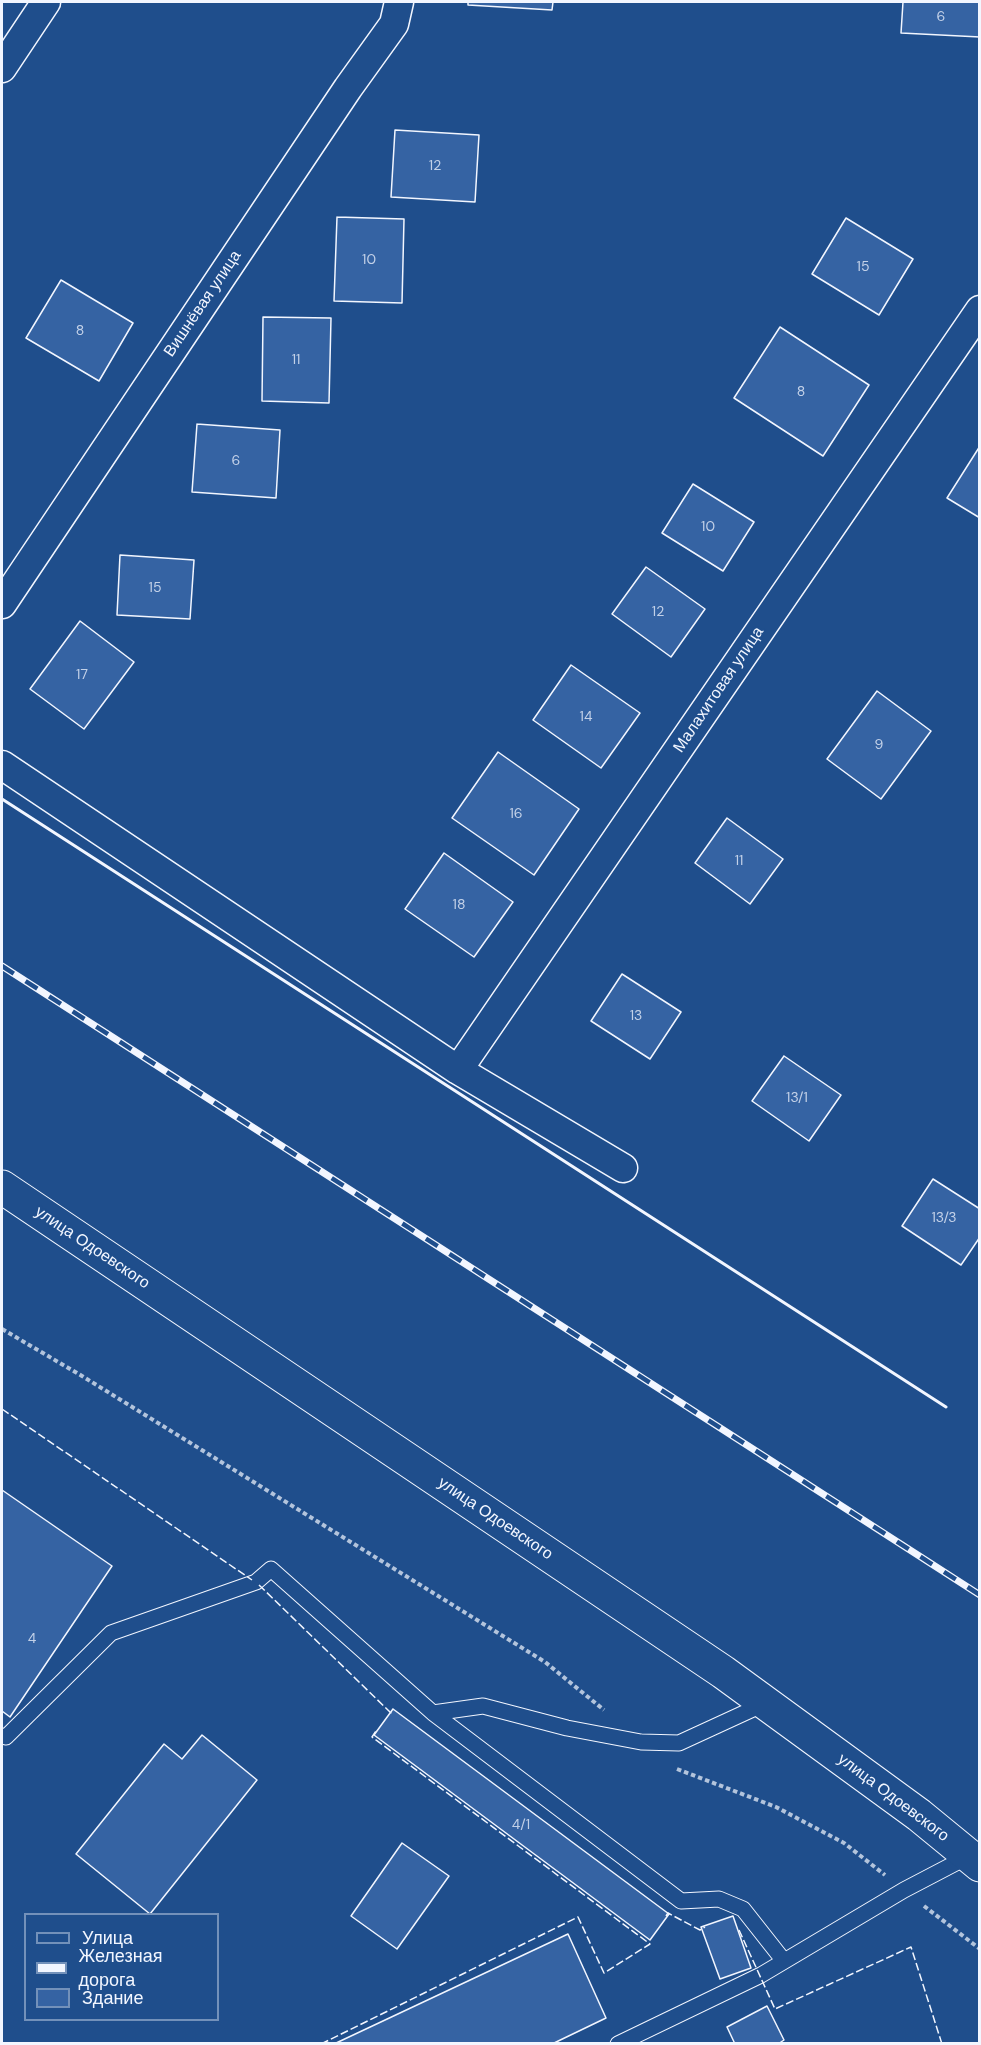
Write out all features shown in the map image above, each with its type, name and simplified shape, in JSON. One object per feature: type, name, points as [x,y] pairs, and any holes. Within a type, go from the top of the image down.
[{"type":"street","points":[[2,68],[46,2]]},
{"type":"street","name":"Вишнёвая улица","points":[[2,604],[348,88],[394,24],[399,2]]},
{"type":"street","name":"Малахитовая улица","points":[[458,1071],[980,310]]},
{"type":"street","points":[[2,765],[458,1071],[623,1168]]},
{"type":"street","name":"улица Одоевского","points":[[2,1187],[723,1672],[919,1815],[974,1860]]},
{"type":"lane","points":[[2,1736],[6,1737],[111,1633],[256,1582],[270,1569],[433,1713],[681,1901],[718,1899],[743,1909],[784,1961]]},
{"type":"lane","points":[[433,1713],[483,1706],[567,1728],[641,1742],[679,1743],[766,1703]]},
{"type":"lane","points":[[618,2043],[761,1975],[904,1890],[974,1860]]},
{"type":"path","points":[[2,1329],[545,1662],[669,1766],[776,1806],[844,1843],[980,1949]]},
{"type":"building","points":[[468,2],[553,2],[552,10],[468,5]]},
{"type":"building","points":[[903,2],[980,2],[980,37],[901,33]]},
{"type":"building","points":[[395,130],[479,135],[475,202],[391,197]]},
{"type":"building","points":[[337,217],[404,219],[402,303],[334,301]]},
{"type":"building","points":[[846,218],[913,259],[879,315],[812,274]]},
{"type":"building","points":[[61,280],[133,323],[99,381],[26,338]]},
{"type":"building","points":[[263,317],[331,318],[329,403],[262,401]]},
{"type":"building","points":[[780,327],[869,385],[823,456],[734,398]]},
{"type":"building","points":[[197,424],[280,430],[276,498],[192,492]]},
{"type":"building","points":[[980,446],[980,518],[947,498]]},
{"type":"building","points":[[693,484],[754,522],[723,571],[662,533]]},
{"type":"building","points":[[120,555],[194,560],[190,619],[117,615]]},
{"type":"building","points":[[646,567],[705,609],[671,657],[612,614]]},
{"type":"building","points":[[80,621],[134,662],[84,729],[30,689]]},
{"type":"building","points":[[571,665],[640,713],[601,768],[533,720]]},
{"type":"building","points":[[877,691],[931,731],[881,799],[827,759]]},
{"type":"building","points":[[498,752],[579,809],[534,875],[452,818]]},
{"type":"building","points":[[727,818],[783,859],[750,904],[695,863]]},
{"type":"building","points":[[444,853],[513,902],[474,957],[405,909]]},
{"type":"building","points":[[622,974],[681,1012],[650,1059],[591,1021]]},
{"type":"building","points":[[784,1056],[841,1095],[809,1141],[752,1101]]},
{"type":"building","points":[[933,1179],[980,1209],[980,1237],[961,1265],[902,1226]]},
{"type":"building","points":[[2,1490],[112,1566],[10,1717],[2,1711]]},
{"type":"building","points":[[393,1709],[669,1914],[650,1940],[374,1735]]},
{"type":"building","points":[[202,1735],[257,1780],[149,1913],[76,1854],[164,1744],[182,1759]]},
{"type":"building","points":[[402,1843],[449,1876],[397,1949],[351,1916]]},
{"type":"building","points":[[733,1916],[751,1968],[720,1979],[701,1927]]},
{"type":"building","points":[[568,1934],[606,2018],[552,2044],[334,2044]]},
{"type":"building","points":[[767,2006],[784,2040],[778,2044],[735,2044],[727,2027]]},
{"type":"railway","points":[[2,966],[980,1595]]},
{"type":"fence","points":[[2,1409],[252,1580]]},
{"type":"fence","points":[[259,1585],[391,1713],[389,1715]]},
{"type":"fence","points":[[321,2044],[578,1917],[604,1973],[650,1944],[372,1737],[376,1731]]},
{"type":"fence","points":[[666,1916],[668,1913],[700,1930],[705,1927]]},
{"type":"fence","points":[[739,1930],[775,2009],[911,1947],[942,2044]]},
{"type":"wall","points":[[2,799],[946,1407]]}]
